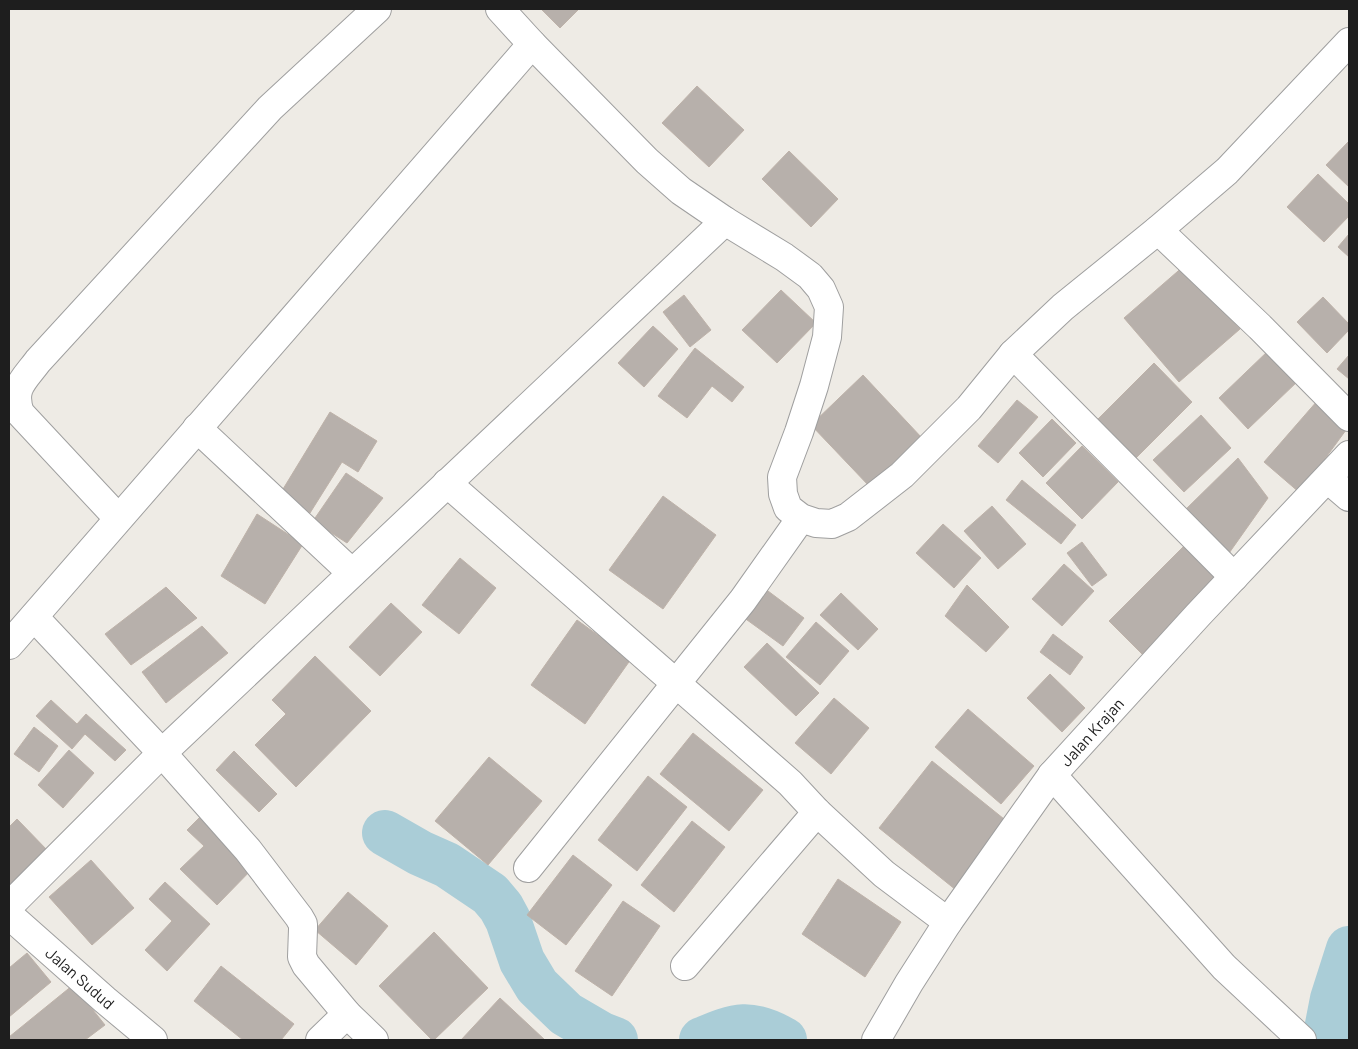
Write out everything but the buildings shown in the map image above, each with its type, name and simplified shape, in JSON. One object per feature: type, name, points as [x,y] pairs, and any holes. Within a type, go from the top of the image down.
[{"type":"street","points":[[118,518],[20,413],[16,403],[16,393],[38,361],[270,108],[377,9]]},
{"type":"street","points":[[500,9],[647,161],[681,191],[725,221],[784,257],[810,276],[821,289],[829,307],[827,337],[799,432],[782,477],[783,494],[788,508],[801,518],[816,523],[832,524],[848,517],[902,475],[969,408],[1013,354],[1063,307],[1227,171],[1349,42]]},
{"type":"street","points":[[9,645],[532,44]]},
{"type":"street","points":[[9,906],[162,753],[725,221]]},
{"type":"street","points":[[1158,230],[1260,327],[1349,418]]},
{"type":"street","points":[[1013,354],[1234,577]]},
{"type":"street","points":[[197,428],[352,573]]},
{"type":"street","name":"Jalan Krajan","points":[[876,1040],[909,983],[948,922],[1052,775],[1198,615],[1349,455]]},
{"type":"street","points":[[1328,479],[1349,497]]},
{"type":"street","points":[[447,483],[790,783],[884,874],[948,922]]},
{"type":"street","points":[[528,868],[743,600],[801,518]]},
{"type":"street","points":[[34,616],[162,753],[248,850],[303,924],[302,957],[306,965],[347,1014],[374,1040]]},
{"type":"street","points":[[1052,775],[1224,967],[1302,1040]]},
{"type":"street","points":[[685,966],[818,812]]},
{"type":"street","name":"Jalan Sudud","points":[[9,915],[153,1040]]},
{"type":"street","points":[[320,1040],[347,1014]]},
{"type":"waterway","points":[[385,833],[420,853],[447,865],[490,894],[501,907],[508,920],[522,961],[537,986],[566,1014],[602,1035],[615,1040]]},
{"type":"waterway","points":[[1325,1040],[1333,999],[1349,949]]},
{"type":"waterway","points":[[702,1040],[734,1028],[743,1027],[762,1030],[784,1040]]}]
